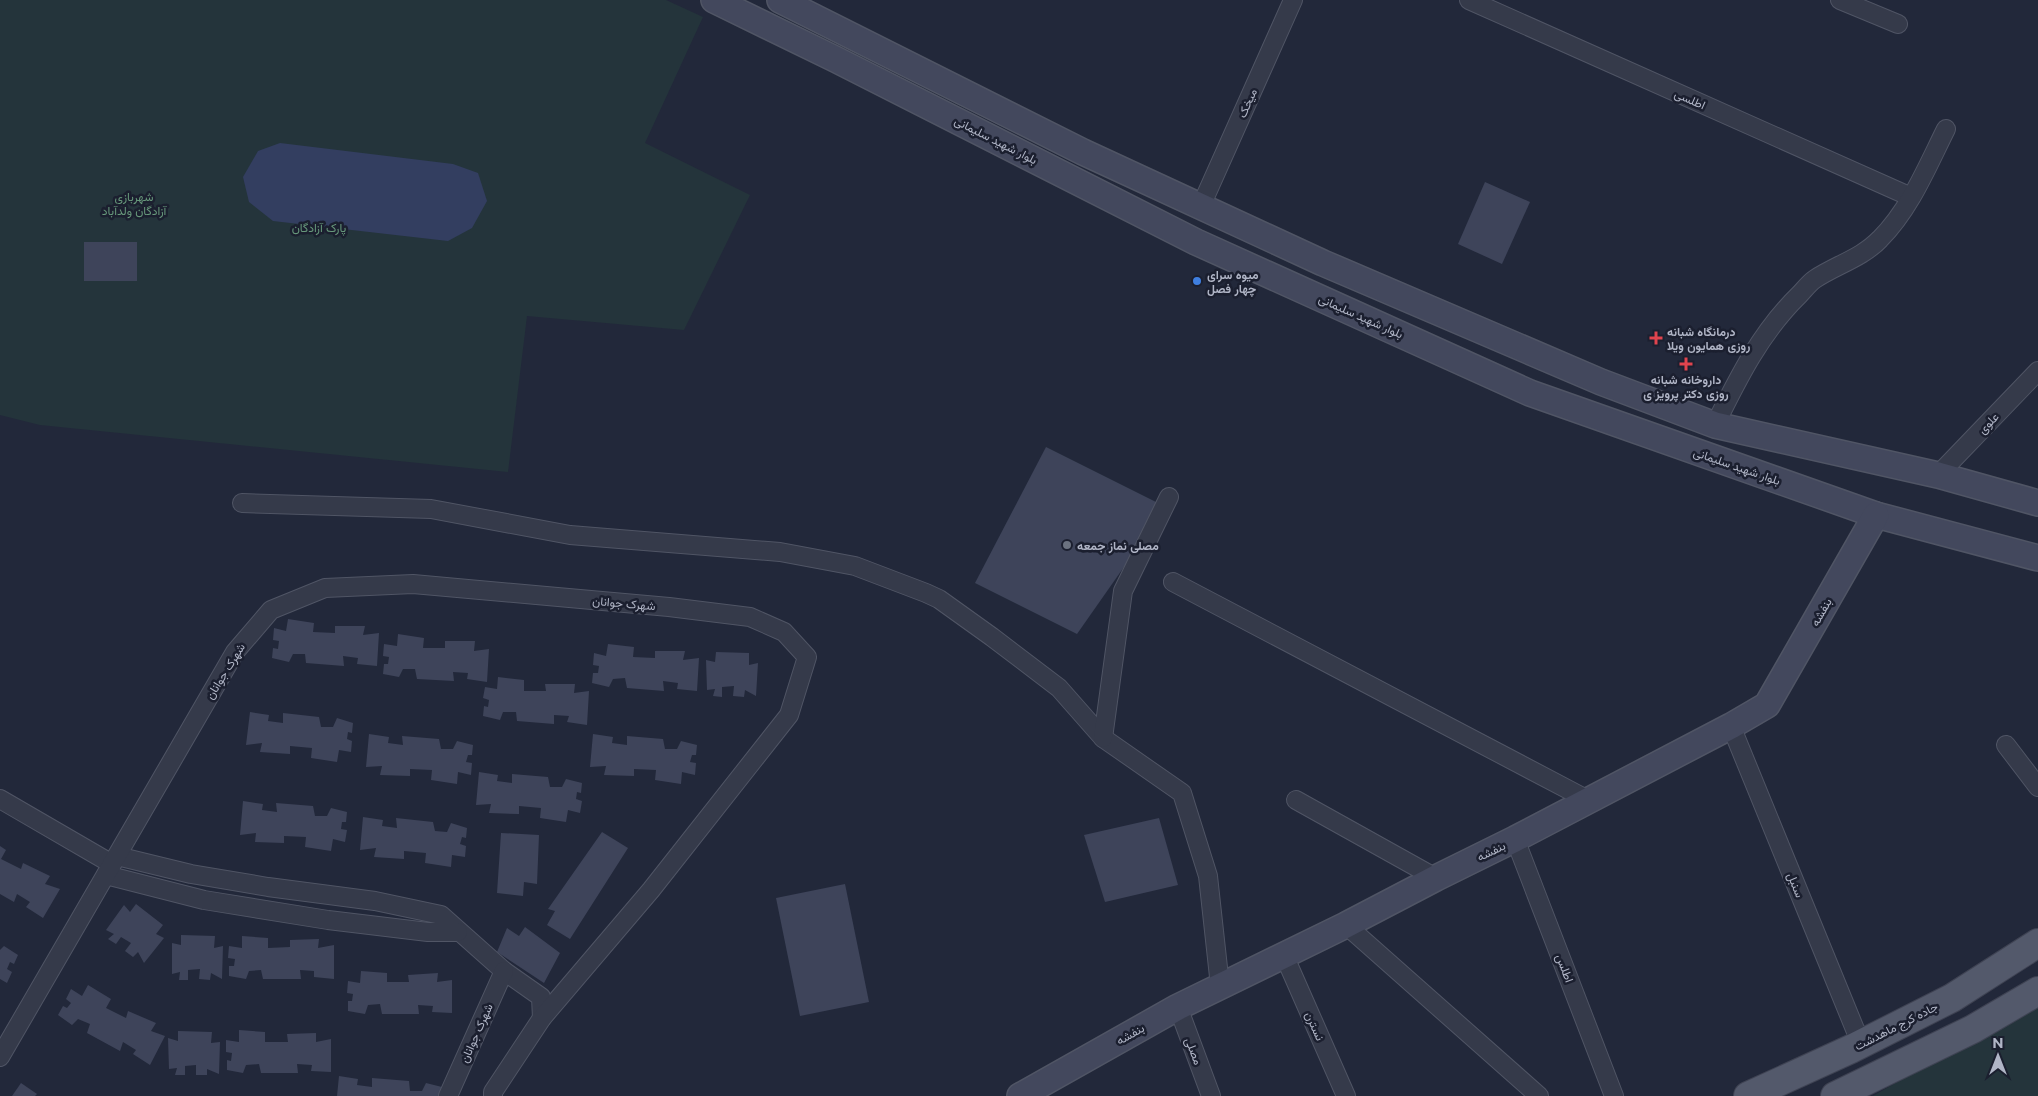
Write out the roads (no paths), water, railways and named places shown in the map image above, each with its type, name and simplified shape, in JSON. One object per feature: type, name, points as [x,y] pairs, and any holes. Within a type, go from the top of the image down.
[{"type":"main road","name":"بلوار شهید سلیمانی","points":[[714,0],[835,58],[1196,242],[1530,393],[1876,515],[2038,558]]},
{"type":"main road","points":[[780,0],[1083,152],[1323,263],[1601,382],[1715,425],[1938,475],[2038,503]]},
{"type":"main road","name":"بنفشه","points":[[1020,1096],[1178,1007],[1346,925],[1590,801],[1767,705],[1876,515]]},
{"type":"main road","name":"جاده کرج ماهدشت","points":[[1748,1096],[1861,1044],[1952,998],[2038,943]]},
{"type":"main road","points":[[1835,1096],[1973,1030],[2038,990]]},
{"type":"street","name":"میخک","points":[[1201,206],[1293,0]]},
{"type":"street","name":"اطلسی","points":[[1469,0],[1911,197]]},
{"type":"street","points":[[1840,0],[1898,24]]},
{"type":"street","points":[[1715,425],[1741,372],[1781,312],[1814,279],[1862,254],[1891,227],[1911,197],[1946,129]]},
{"type":"street","name":"علوی","points":[[1938,475],[2038,371]]},
{"type":"street","points":[[1103,738],[1123,591],[1169,498]]},
{"type":"street","points":[[242,503],[431,509],[570,535],[780,552],[855,566],[939,599],[1059,688],[1103,738],[1182,793],[1208,876],[1220,986]]},
{"type":"street","points":[[1173,582],[1590,801]]},
{"type":"street","name":"شهرک جوانان","points":[[0,1057],[235,652],[271,610],[325,588],[413,584],[669,607],[750,617],[784,632],[807,657],[789,715],[651,890],[542,1018],[493,1096]]},
{"type":"street","name":"سنبل","points":[[1731,726],[1861,1044]]},
{"type":"street","points":[[2006,745],[2038,787]]},
{"type":"street","points":[[0,799],[112,865],[204,900],[346,922],[428,932],[458,932]]},
{"type":"street","points":[[1296,800],[1436,878]]},
{"type":"street","name":"اطلس","points":[[1515,839],[1614,1096]]},
{"type":"street","points":[[112,865],[191,874],[268,887],[375,901],[441,915],[504,971],[541,997],[542,1018]]},
{"type":"street","points":[[346,922],[352,898]]},
{"type":"street","points":[[1346,925],[1539,1096]]},
{"type":"street","name":"نسترن","points":[[1284,955],[1346,1096]]},
{"type":"street","name":"شهرک جوانان","points":[[448,1096],[504,971]]},
{"type":"street","name":"مصلی","points":[[1178,1007],[1211,1096]]},
{"type":"water","points":[[280,143],[453,164],[478,173],[487,201],[472,228],[448,241],[273,221],[249,202],[243,177],[258,151]]},
{"type":"place","name":"میوه سرای چهار فصل","points":[[1197,281]]},
{"type":"place","name":"درمانگاه شبانه روزی همایون ویلا","points":[[1656,338]]},
{"type":"place","name":"داروخانه شبانه روزی دکتر پرویز ی","points":[[1686,364]]},
{"type":"place","name":"مصلی نماز جمعه","points":[[1067,545]]},
{"type":"park label","name":"شهربازی آزادگان ولدآباد","points":[[134,203]]},
{"type":"park label","name":"پارک آزادگان","points":[[319,227]]}]
